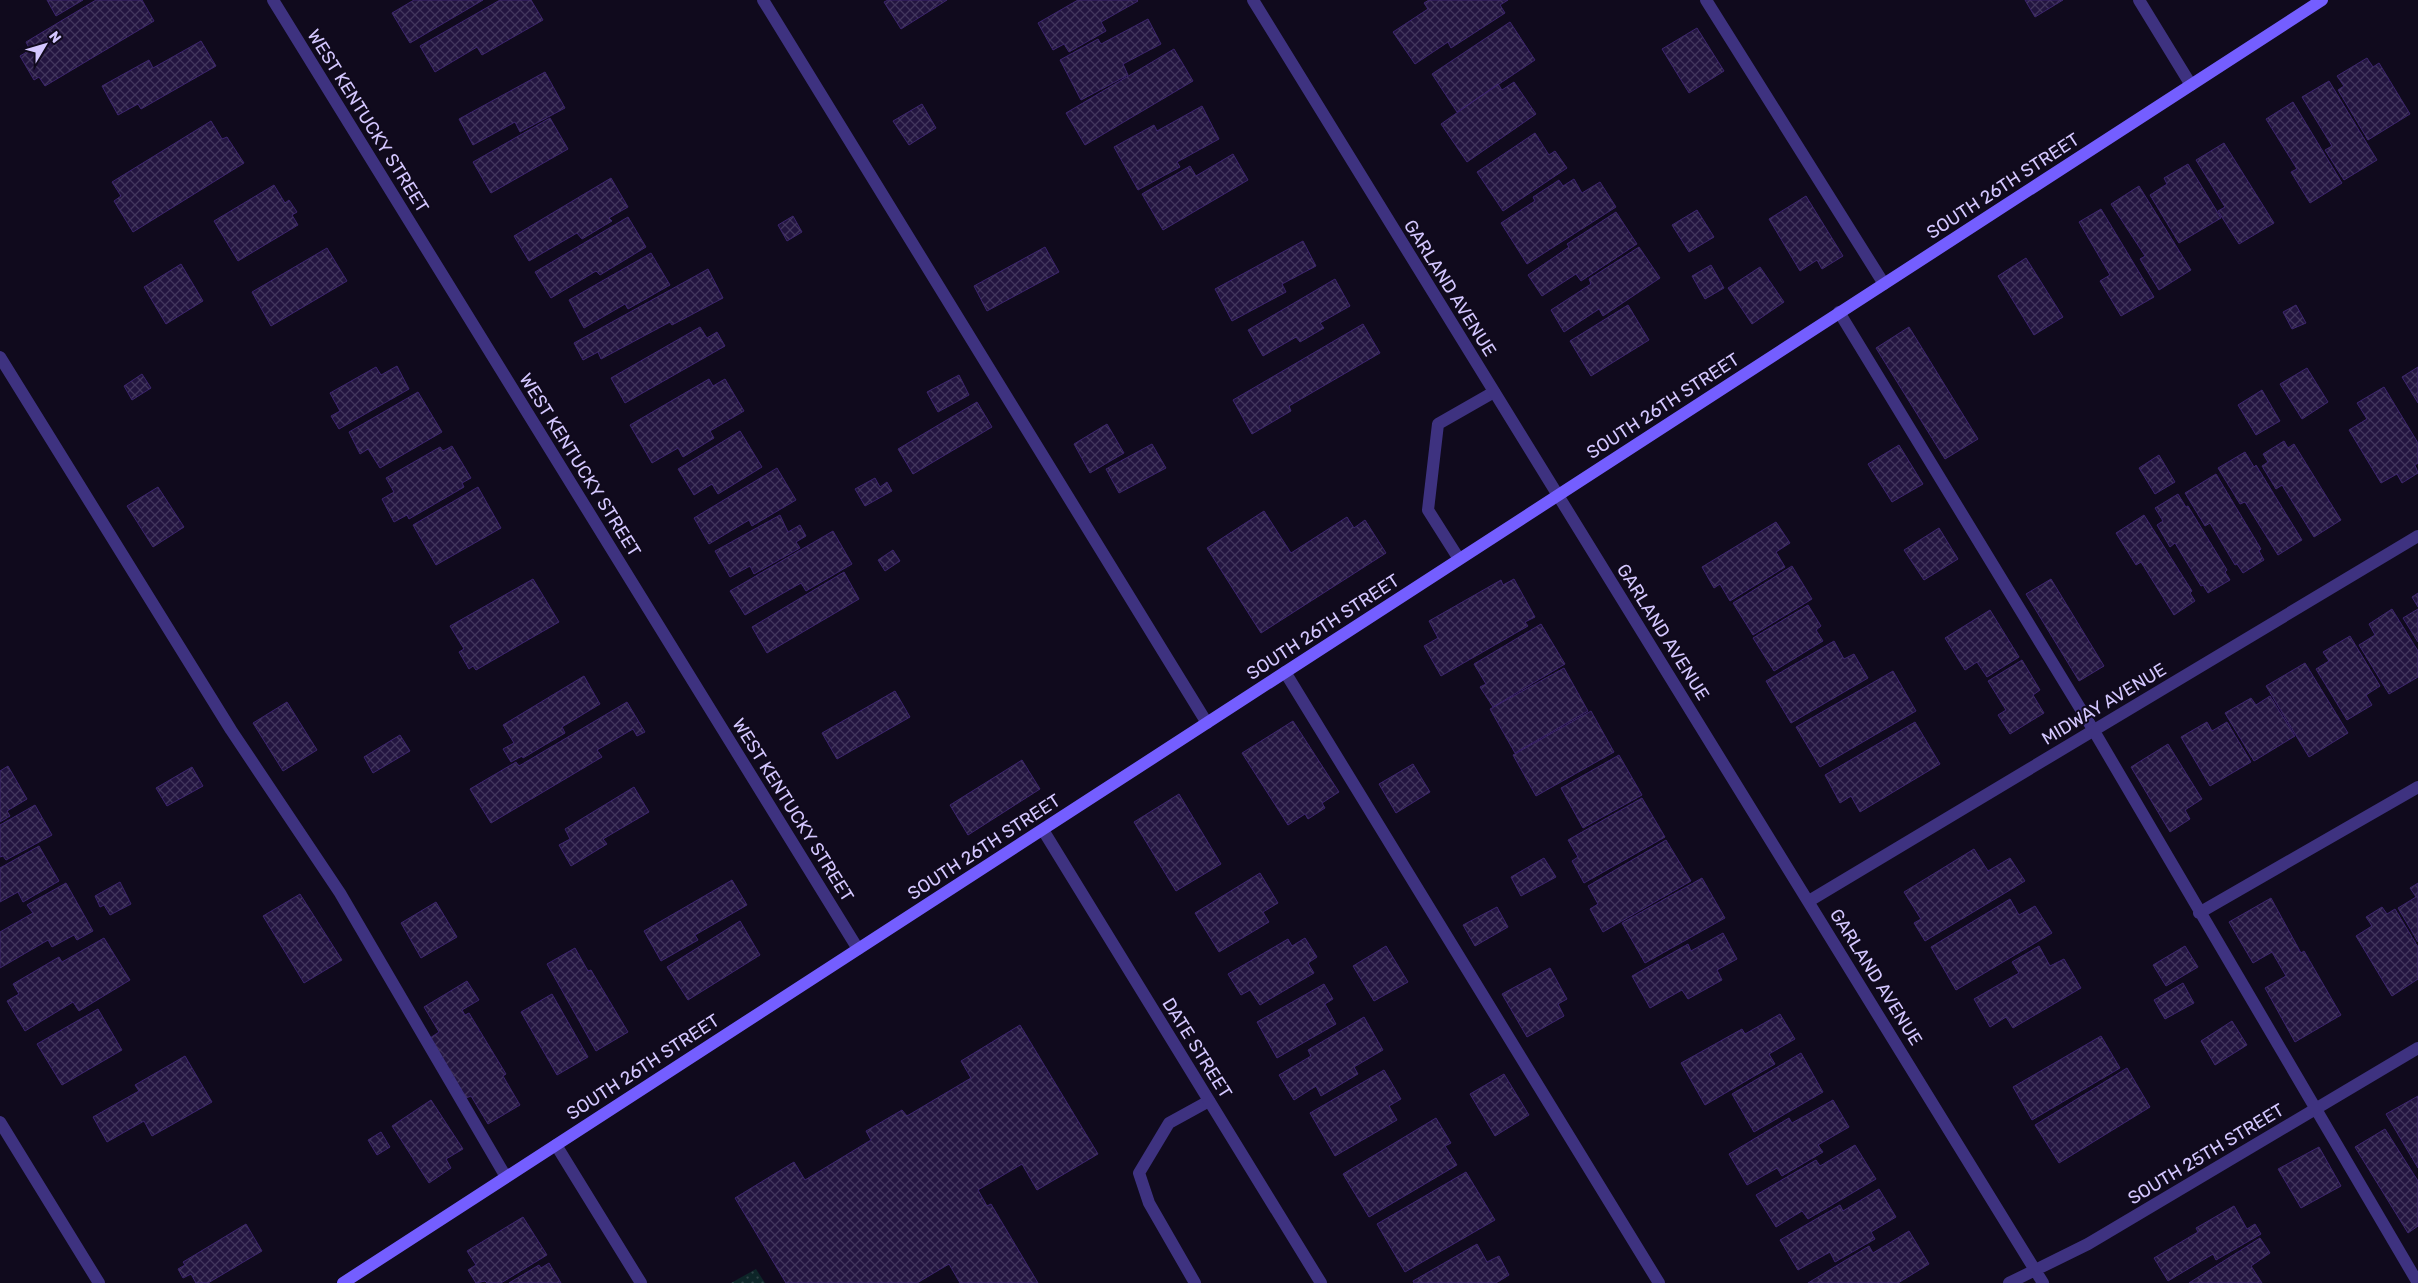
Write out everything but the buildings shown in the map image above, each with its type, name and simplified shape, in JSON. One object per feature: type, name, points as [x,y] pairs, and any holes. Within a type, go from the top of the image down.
[{"type":"street","name":"WEST KENTUCKY STREET","points":[[274,0],[858,949]]},
{"type":"street","points":[[762,0],[1207,723]]},
{"type":"street","name":"GARLAND AVENUE","points":[[1253,0],[2043,1283]]},
{"type":"street","points":[[1706,0],[1884,284]]},
{"type":"street","points":[[2139,0],[2191,85]]},
{"type":"street","name":"SOUTH 26TH STREET","points":[[343,1283],[2322,0]]},
{"type":"street","points":[[1839,312],[2094,731],[2418,1283]]},
{"type":"street","points":[[0,357],[232,730],[340,893],[506,1177]]},
{"type":"street","points":[[1459,559],[1428,510],[1438,424],[1494,392]]},
{"type":"street","name":"MIDWAY AVENUE","points":[[1809,901],[2418,536]]},
{"type":"street","points":[[1286,672],[1659,1283]]},
{"type":"street","points":[[2200,913],[2418,787]]},
{"type":"street","name":"DATE STREET","points":[[1043,830],[1321,1283]]},
{"type":"street","name":"SOUTH 25TH STREET","points":[[2009,1283],[2088,1244],[2418,1048]]},
{"type":"street","points":[[1195,1283],[1149,1203],[1139,1173],[1169,1122],[1209,1101]]},
{"type":"street","points":[[0,1122],[99,1283]]},
{"type":"street","points":[[556,1145],[641,1283]]},
{"type":"green space","points":[[756,1269],[765,1283],[731,1283]]}]
